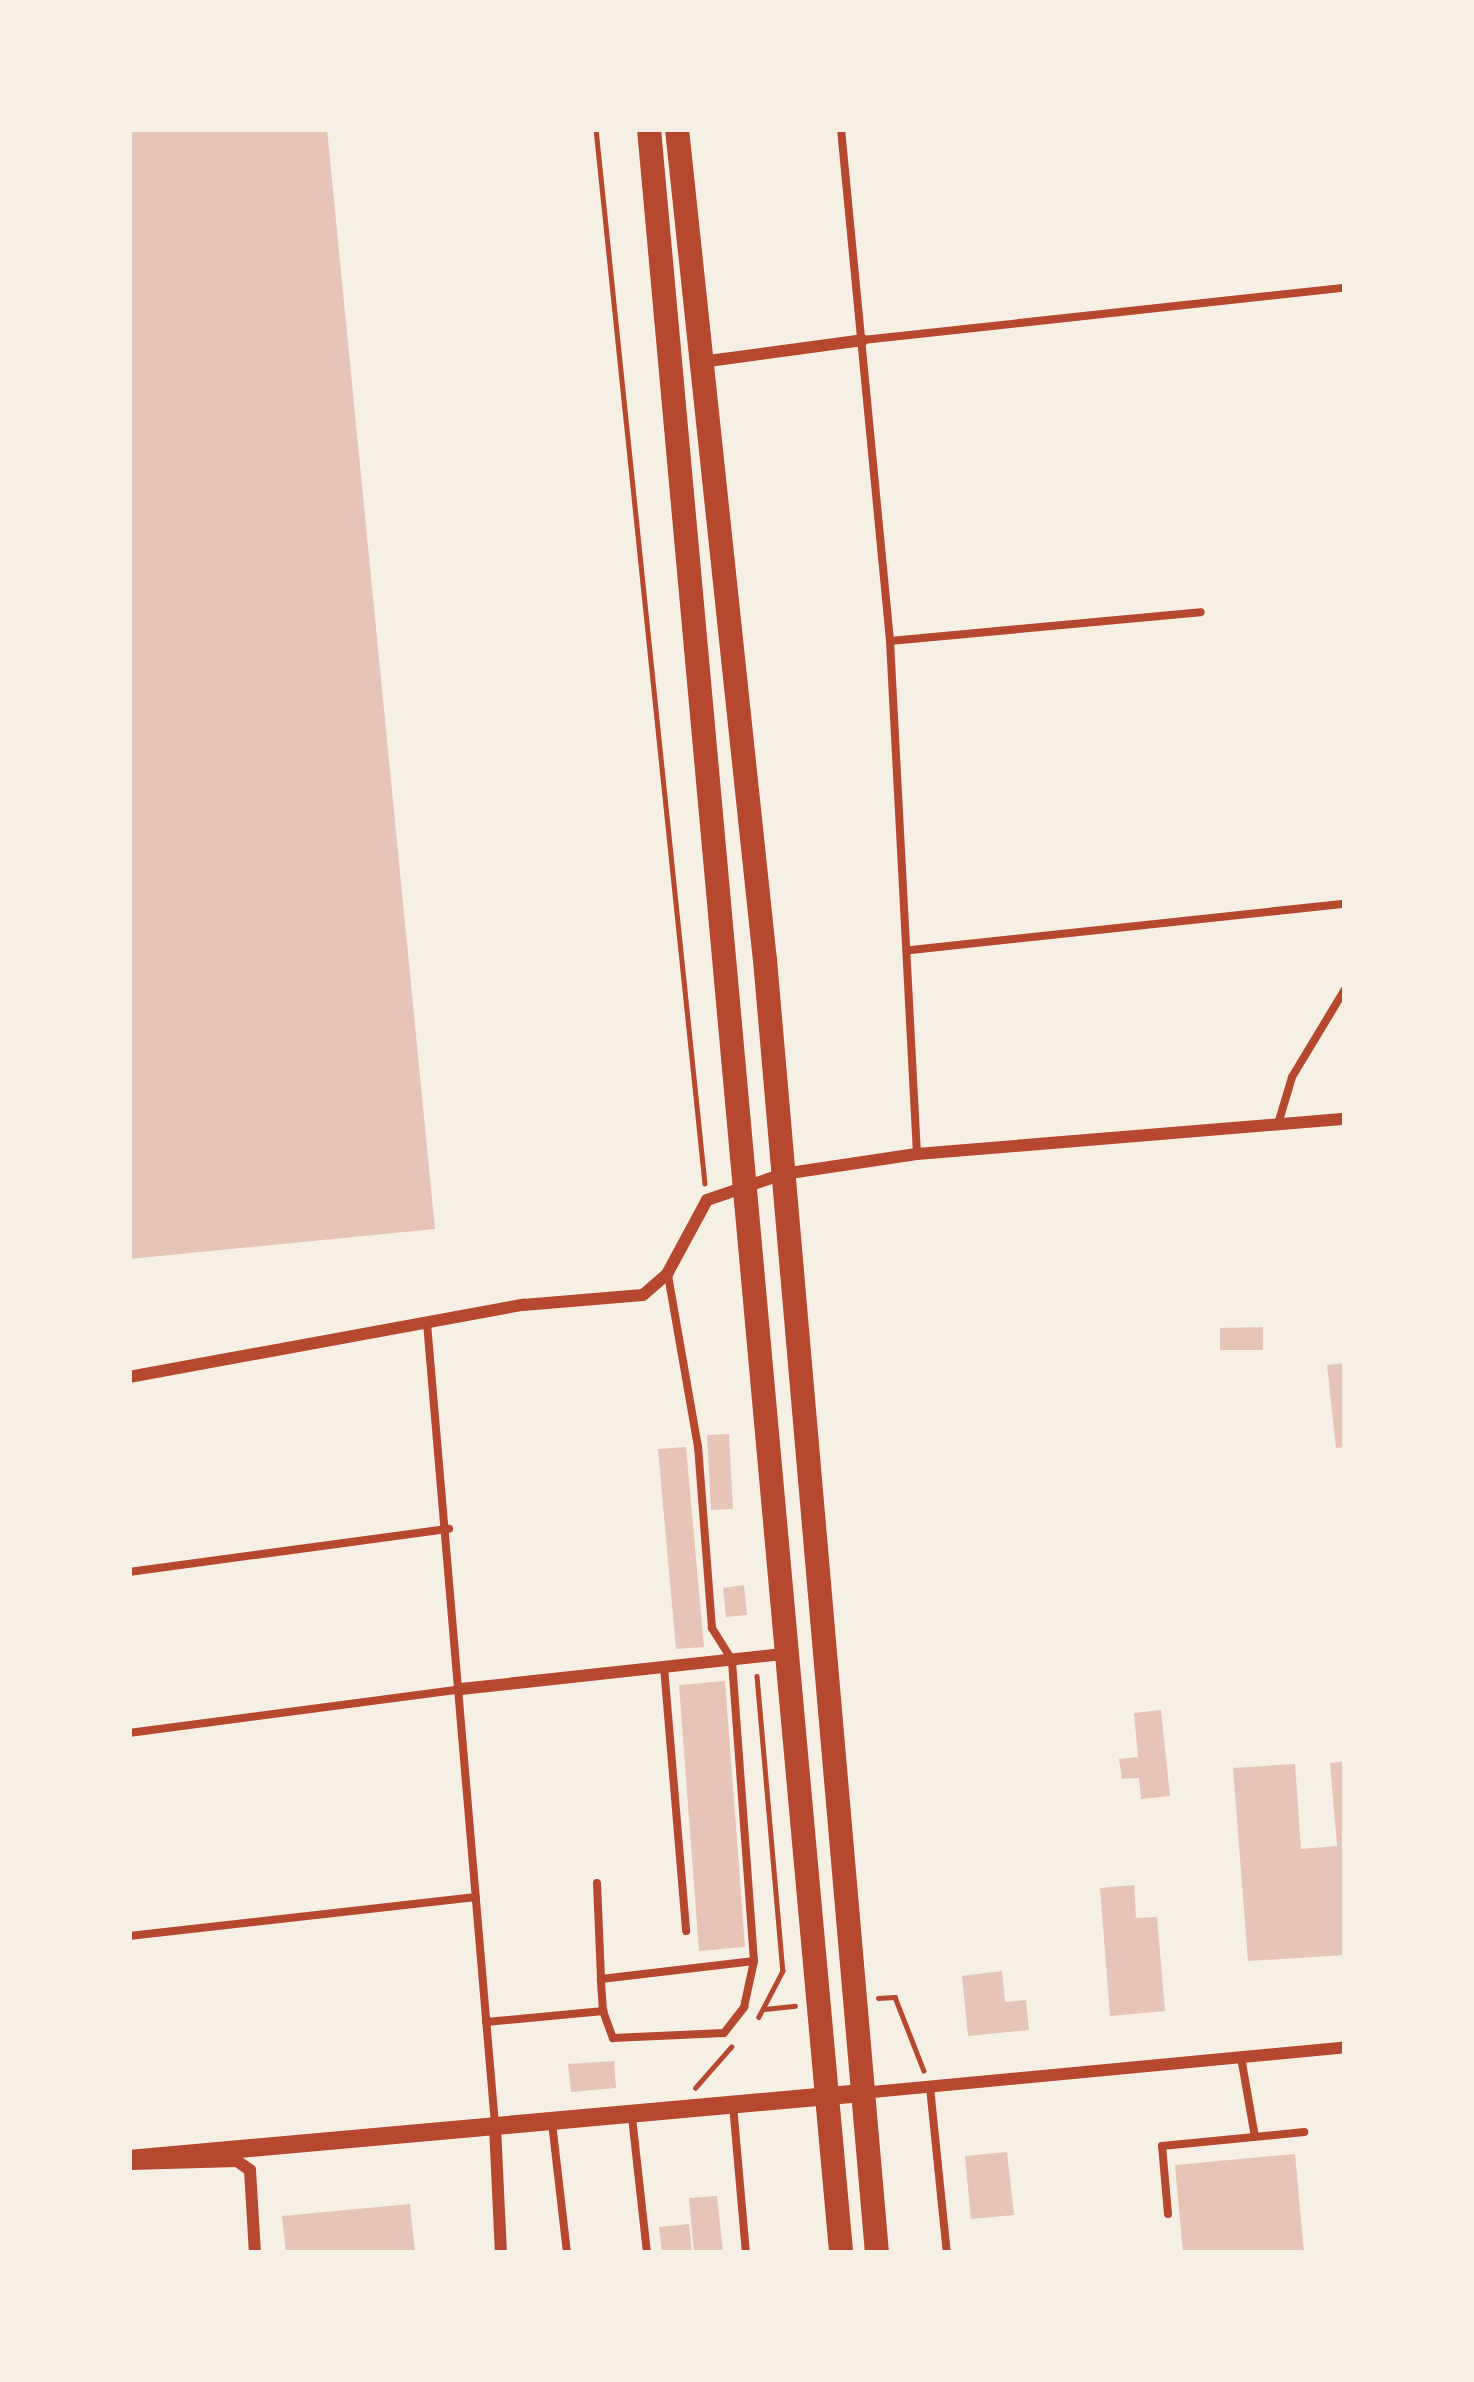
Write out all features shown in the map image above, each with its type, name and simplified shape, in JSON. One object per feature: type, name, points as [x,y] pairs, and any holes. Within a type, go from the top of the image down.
[{"type":"highway","points":[[649,129],[841,2253]]},
{"type":"highway","points":[[677,129],[783,1174],[877,2253]]},
{"type":"street","points":[[700,362],[863,340]]},
{"type":"street","points":[[129,1377],[427,1323],[643,1295],[668,1274],[706,1200],[747,1182],[783,1174],[917,1154],[1345,1119]]},
{"type":"street","points":[[461,1689],[784,1654]]},
{"type":"street","points":[[129,2161],[1345,2047]]},
{"type":"street","points":[[495,2127],[501,2253]]},
{"type":"street","points":[[129,2161],[237,2161],[250,2170],[256,2253]]},
{"type":"lane","points":[[841,129],[890,641],[911,950],[917,1154]]},
{"type":"lane","points":[[863,340],[1345,288]]},
{"type":"lane","points":[[890,641],[1201,612]]},
{"type":"lane","points":[[911,950],[1345,904]]},
{"type":"lane","points":[[1278,1124],[1292,1077],[1345,989]]},
{"type":"lane","points":[[596,1883],[603,2011],[613,2038],[724,2032],[744,2007],[754,1961],[732,1660],[712,1628],[698,1447],[668,1274]]},
{"type":"lane","points":[[427,1323],[449,1529],[495,2127]]},
{"type":"lane","points":[[129,1572],[449,1529]]},
{"type":"lane","points":[[664,1667],[686,1931]]},
{"type":"lane","points":[[129,1733],[461,1689]]},
{"type":"lane","points":[[129,1936],[476,1897]]},
{"type":"lane","points":[[601,1978],[754,1961]]},
{"type":"lane","points":[[486,2022],[603,2011]]},
{"type":"lane","points":[[1241,2057],[1255,2137]]},
{"type":"lane","points":[[930,2087],[947,2253]]},
{"type":"lane","points":[[733,2104],[746,2253]]},
{"type":"lane","points":[[632,2113],[647,2253]]},
{"type":"lane","points":[[552,2121],[567,2253]]},
{"type":"lane","points":[[1168,2214],[1162,2146],[1304,2132]]},
{"type":"path","points":[[596,129],[706,1200]]},
{"type":"path","points":[[750,2026],[783,1971],[755,1657]]},
{"type":"path","points":[[895,1997],[930,2087]]},
{"type":"path","points":[[691,2092],[736,2042]]},
{"type":"building","points":[[129,129],[327,129],[435,1229],[129,1259]]},
{"type":"building","points":[[1263,1327],[1263,1350],[1220,1350],[1220,1328]]},
{"type":"building","points":[[1345,1363],[1345,1447],[1336,1448],[1327,1365]]},
{"type":"building","points":[[729,1434],[733,1509],[711,1510],[707,1435]]},
{"type":"building","points":[[686,1447],[704,1647],[676,1649],[658,1449]]},
{"type":"building","points":[[744,1585],[747,1615],[726,1617],[723,1588]]},
{"type":"building","points":[[725,1681],[745,1947],[699,1951],[679,1685]]},
{"type":"building","points":[[1161,1710],[1170,1796],[1141,1799],[1139,1778],[1122,1779],[1119,1759],[1138,1757],[1134,1713]]},
{"type":"building","points":[[1345,1761],[1345,1955],[1248,1961],[1233,1768],[1295,1764],[1301,1849],[1337,1846],[1330,1763]]},
{"type":"building","points":[[1134,1885],[1136,1918],[1157,1917],[1165,2011],[1110,2016],[1100,1888]]},
{"type":"building","points":[[1002,1971],[1005,2002],[1026,2000],[1029,2030],[968,2036],[962,1976]]},
{"type":"building","points":[[614,2061],[616,2088],[571,2092],[568,2064]]},
{"type":"building","points":[[1007,2152],[1014,2215],[971,2219],[965,2156]]},
{"type":"building","points":[[1295,2154],[1304,2253],[1183,2253],[1175,2165]]},
{"type":"building","points":[[717,2196],[723,2253],[694,2253],[689,2198]]},
{"type":"building","points":[[410,2204],[415,2253],[286,2253],[282,2216]]},
{"type":"building","points":[[689,2224],[692,2253],[662,2253],[659,2227]]}]
